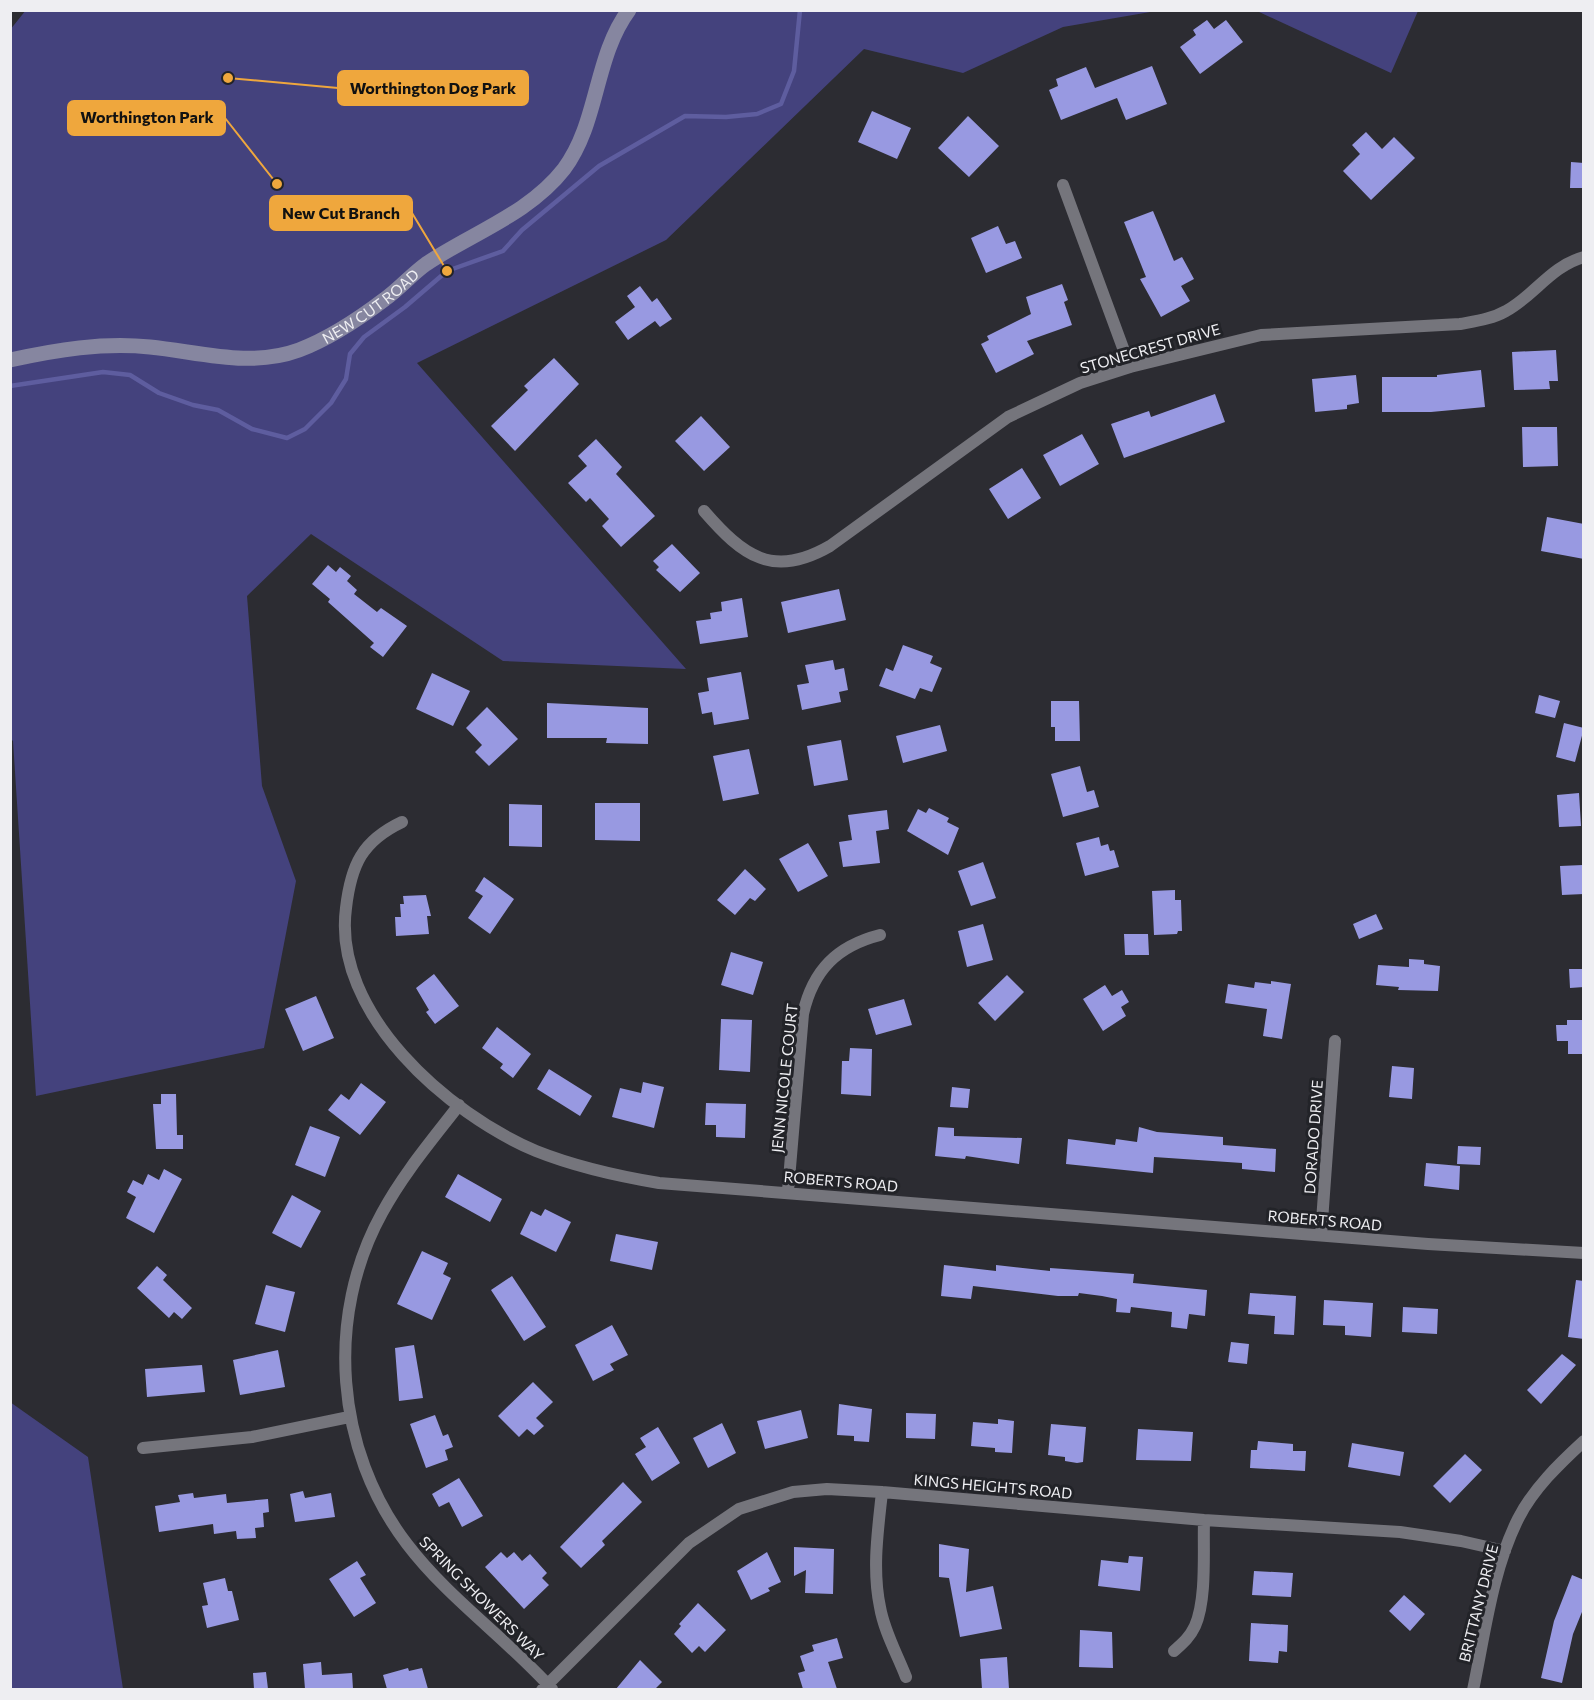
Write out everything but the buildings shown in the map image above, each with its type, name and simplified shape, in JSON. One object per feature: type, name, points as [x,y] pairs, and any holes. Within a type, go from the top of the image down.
[{"type":"street","name":"NEW CUT ROAD","points":[[10,360],[55,350],[103,346],[149,347],[244,359],[298,350],[339,329],[385,300],[426,264],[526,204],[551,184],[577,145],[616,27],[629,10]]},
{"type":"street","points":[[1063,185],[1130,367]]},
{"type":"street","name":"STONECREST DRIVE","points":[[704,511],[727,537],[754,556],[772,562],[793,562],[813,556],[1008,417],[1080,383],[1130,367],[1261,335],[1460,324],[1487,319],[1515,304],[1557,270],[1584,257]]},
{"type":"street","name":"ROBERTS ROAD","points":[[402,822],[373,838],[365,847],[348,891],[345,914],[347,947],[363,1001],[378,1024],[428,1080],[459,1106],[495,1130],[535,1150],[607,1174],[659,1183],[788,1191],[1321,1235],[1584,1252]]},
{"type":"street","name":"JENN NICOLE COURT","points":[[788,1191],[803,1014],[808,993],[834,957],[859,940],[880,935]]},
{"type":"street","name":"DORADO DRIVE","points":[[1321,1235],[1335,1041]]},
{"type":"street","name":"SPRING SHOWERS WAY","points":[[459,1106],[400,1184],[381,1214],[366,1247],[354,1282],[345,1346],[349,1417],[374,1491],[406,1544],[426,1567],[548,1688]]},
{"type":"street","points":[[143,1448],[252,1437],[349,1417]]},
{"type":"street","name":"BRITTANY DRIVE","points":[[1473,1689],[1504,1551],[1519,1518],[1539,1486],[1584,1442]]},
{"type":"street","name":"KINGS HEIGHTS ROAD","points":[[548,1688],[689,1543],[739,1509],[793,1492],[882,1492],[1204,1520],[1400,1532],[1461,1541],[1504,1551]]},
{"type":"street","points":[[882,1492],[876,1562],[877,1586],[880,1609],[906,1677]]},
{"type":"street","points":[[1174,1651],[1188,1638],[1196,1624],[1200,1604],[1204,1520]]},
{"type":"shaded area","points":[[26,10],[1156,11],[1063,27],[963,73],[864,49],[666,240],[417,363],[686,669],[503,661],[311,534],[247,596],[262,786],[296,881],[264,1048],[36,1096],[13,741],[10,738],[10,30]]},
{"type":"shaded area","points":[[1257,11],[1418,11],[1391,73]]},
{"type":"shaded area","points":[[10,1402],[88,1457],[123,1689],[11,1689]]},
{"type":"waterway","points":[[10,386],[103,372],[130,375],[159,393],[193,405],[218,410],[252,429],[287,438],[305,429],[331,403],[346,379],[350,354],[364,337],[405,307],[447,271],[503,251],[522,230],[599,166],[685,116],[726,117],[757,114],[781,104],[794,71],[800,10]]},
{"type":"place","name":"Worthington Dog Park","points":[[228,78]]},
{"type":"place","name":"Worthington Park","points":[[277,184]]},
{"type":"place","name":"New Cut Branch","points":[[447,271]]}]
